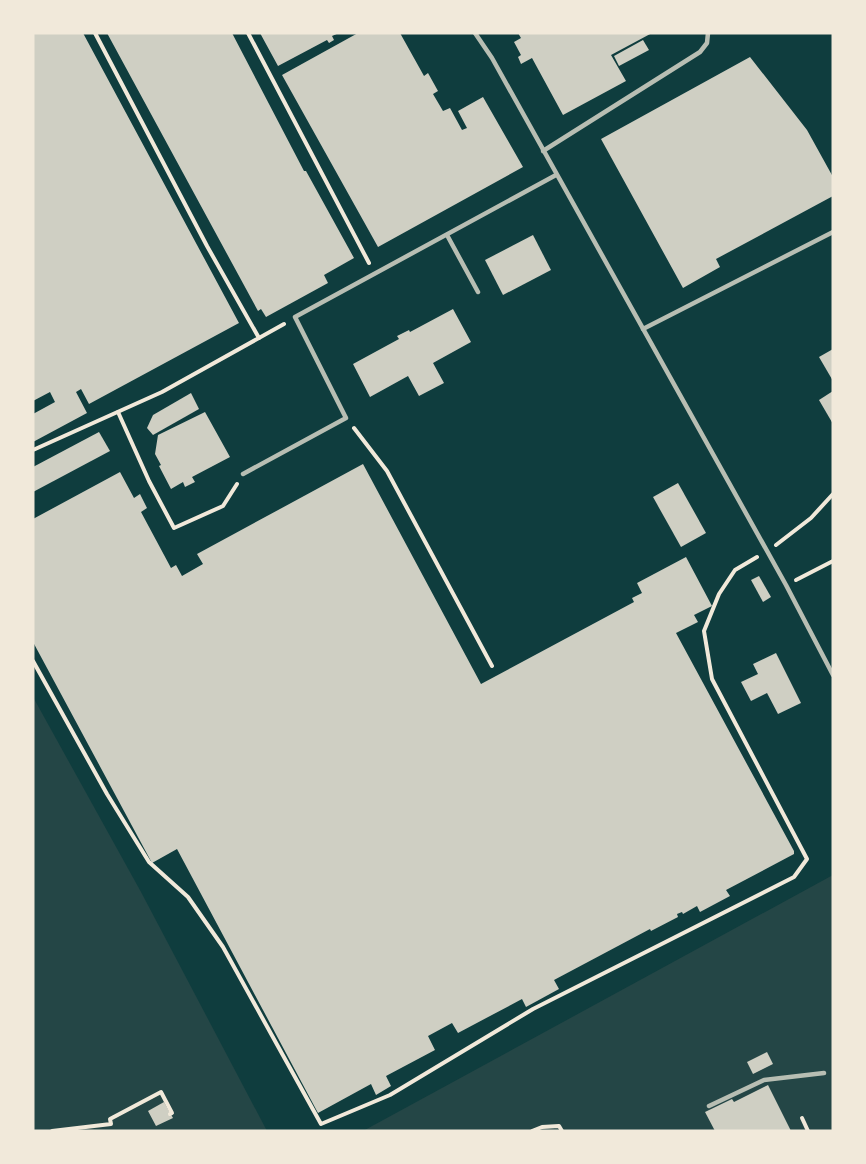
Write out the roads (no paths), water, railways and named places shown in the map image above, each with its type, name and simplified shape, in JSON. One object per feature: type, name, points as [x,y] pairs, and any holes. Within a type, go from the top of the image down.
[{"type":"lane","points":[[475,33],[492,58],[786,585],[833,675]]},
{"type":"lane","points":[[543,151],[700,52],[707,43],[708,33]]},
{"type":"lane","points":[[243,474],[346,418],[295,317],[556,175]]},
{"type":"lane","points":[[643,329],[833,232]]},
{"type":"lane","points":[[447,234],[478,292]]},
{"type":"lane","points":[[709,1106],[764,1080],[824,1073]]}]
